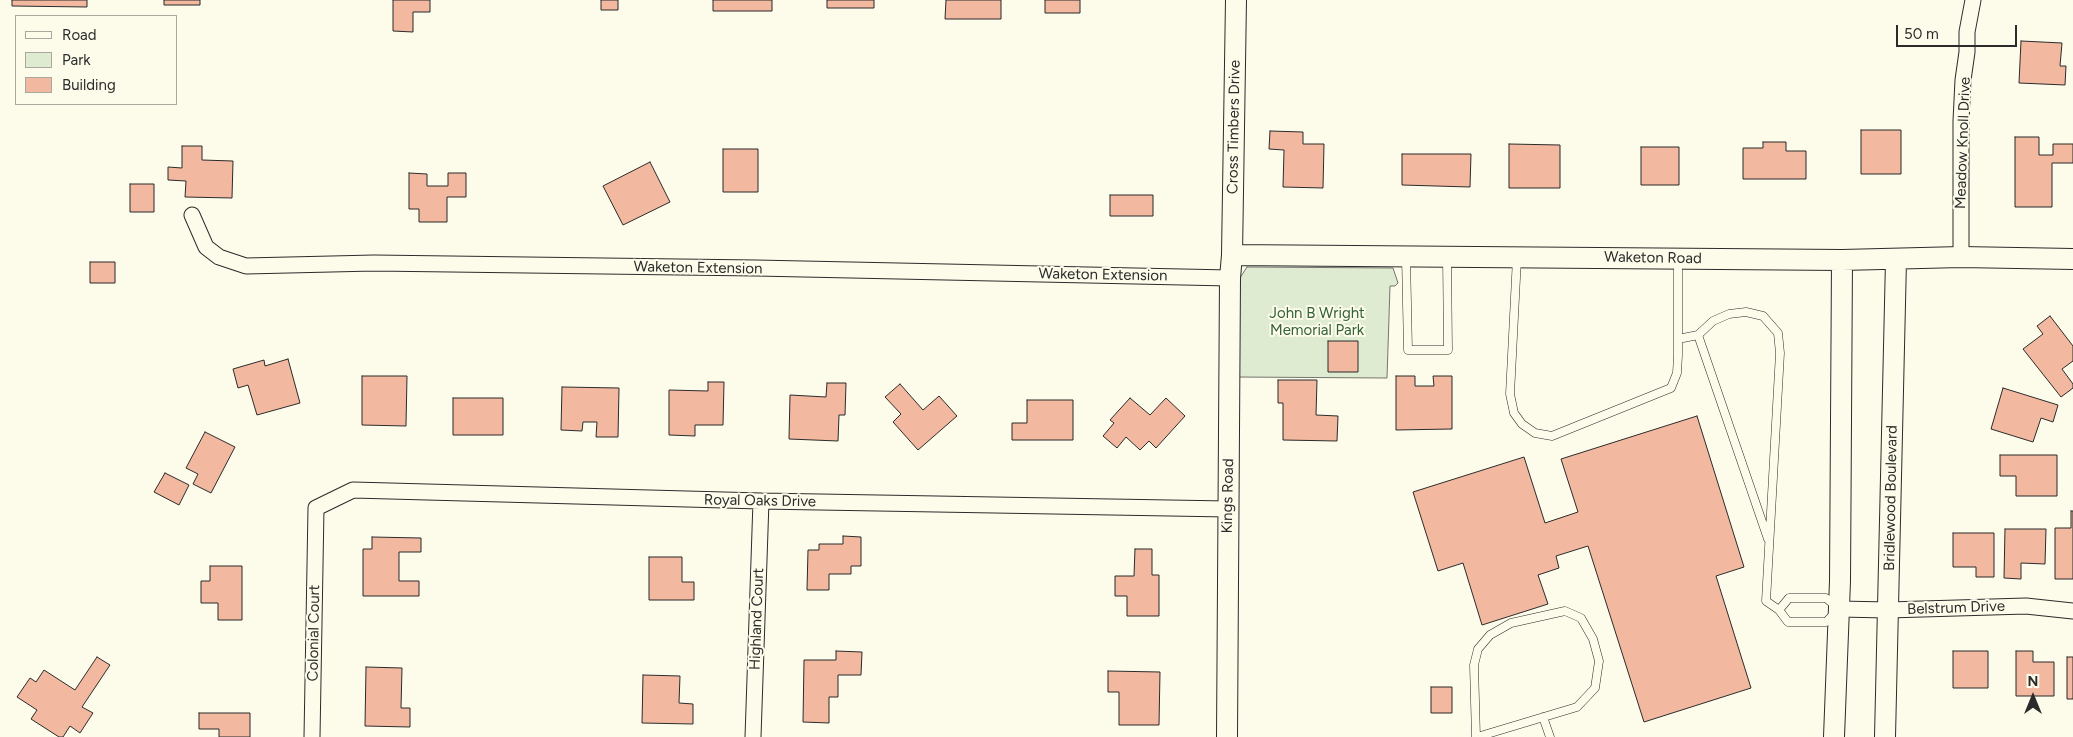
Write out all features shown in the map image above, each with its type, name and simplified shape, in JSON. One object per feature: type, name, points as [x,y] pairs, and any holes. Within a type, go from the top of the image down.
[{"type":"street","name":"Cross Timbers Drive","points":[[1232,254],[1236,0]]},
{"type":"street","name":"Meadow Knoll Drive","points":[[1961,257],[1961,113],[1963,80],[1968,52],[1968,32],[1973,0]]},
{"type":"street","name":"Waketon Extension","points":[[192,215],[206,247],[219,257],[246,266],[374,263],[766,268],[1230,278]]},
{"type":"street","name":"Waketon Road","points":[[1232,254],[1842,260],[1961,257],[2073,259]]},
{"type":"street","name":"Kings Road","points":[[1227,737],[1230,278],[1232,254]]},
{"type":"street","points":[[1834,737],[1839,609],[1842,260]]},
{"type":"street","name":"Bridlewood Boulevard","points":[[1885,737],[1896,260]]},
{"type":"street","name":"Royal Oaks Drive","points":[[316,528],[316,508],[352,490],[761,501],[1228,509]]},
{"type":"street","name":"Highland Court","points":[[754,737],[761,501]]},
{"type":"street","name":"Colonial Court","points":[[312,737],[316,528]]},
{"type":"street","name":"Belstrum Drive","points":[[1839,609],[1888,610],[2026,606],[2073,610]]},
{"type":"lane","points":[[1406,255],[1408,350],[1448,350],[1447,256]]},
{"type":"lane","points":[[1518,256],[1510,394],[1514,413],[1522,424],[1535,434],[1552,436],[1671,388],[1676,373],[1678,339],[1678,258]]},
{"type":"lane","points":[[1678,339],[1698,335],[1713,321],[1729,314],[1746,312],[1763,316],[1778,333],[1780,353],[1766,601],[1779,610],[1788,622],[1826,622],[1839,609],[1826,598],[1789,598],[1779,610]]},
{"type":"lane","points":[[1698,335],[1769,543]]},
{"type":"lane","points":[[1565,610],[1581,618],[1593,639],[1599,661],[1595,688],[1577,707],[1476,737],[1474,665],[1478,649],[1490,635],[1511,623],[1565,610]]},
{"type":"lane","points":[[1543,717],[1550,737]]},
{"type":"green space","name":"John B Wright Memorial Park","points":[[1247,267],[1393,268],[1398,283],[1395,286],[1390,286],[1387,378],[1237,377],[1238,281]]},
{"type":"building","points":[[12,0],[87,0],[87,7],[12,6]]},
{"type":"building","points":[[164,0],[200,0],[200,5],[164,5]]},
{"type":"building","points":[[393,0],[430,0],[430,12],[413,12],[413,32],[393,31]]},
{"type":"building","points":[[601,0],[618,0],[618,10],[601,10]]},
{"type":"building","points":[[713,0],[772,0],[772,11],[713,11]]},
{"type":"building","points":[[827,0],[874,0],[874,8],[827,8]]},
{"type":"building","points":[[946,0],[1001,0],[1001,19],[945,19]]},
{"type":"building","points":[[1045,0],[1080,0],[1080,13],[1045,13]]},
{"type":"building","points":[[2021,41],[2062,43],[2060,66],[2066,66],[2065,85],[2019,83]]},
{"type":"building","points":[[1861,130],[1901,130],[1901,174],[1861,174]]},
{"type":"building","points":[[1270,131],[1303,132],[1303,144],[1324,144],[1323,188],[1283,187],[1284,150],[1269,149]]},
{"type":"building","points":[[2015,137],[2039,137],[2039,155],[2053,155],[2053,144],[2073,144],[2073,163],[2052,163],[2052,207],[2015,207]]},
{"type":"building","points":[[1763,142],[1786,142],[1786,151],[1806,151],[1806,179],[1743,179],[1743,148],[1763,148]]},
{"type":"building","points":[[1509,144],[1560,145],[1560,188],[1509,188]]},
{"type":"building","points":[[182,146],[202,146],[202,160],[233,161],[232,198],[185,197],[186,181],[168,180],[168,167],[182,168]]},
{"type":"building","points":[[1641,147],[1679,147],[1679,185],[1641,185]]},
{"type":"building","points":[[723,149],[758,149],[758,192],[723,192]]},
{"type":"building","points":[[1402,154],[1471,154],[1470,187],[1402,185]]},
{"type":"building","points":[[650,162],[670,202],[623,225],[603,186]]},
{"type":"building","points":[[409,173],[427,174],[427,186],[448,186],[448,173],[466,173],[466,197],[447,197],[447,222],[419,222],[419,209],[409,209]]},
{"type":"building","points":[[130,184],[154,184],[154,212],[130,212]]},
{"type":"building","points":[[1110,195],[1153,195],[1153,216],[1110,216]]},
{"type":"building","points":[[90,262],[115,262],[115,283],[90,283]]},
{"type":"building","points":[[2050,316],[2073,346],[2073,361],[2062,369],[2073,384],[2073,388],[2061,397],[2023,349],[2043,334],[2037,326]]},
{"type":"building","points":[[1328,341],[1358,341],[1358,372],[1328,372]]},
{"type":"building","points":[[288,359],[300,403],[257,415],[248,385],[238,388],[233,369],[264,360],[265,366]]},
{"type":"building","points":[[362,376],[407,376],[406,426],[362,425]]},
{"type":"building","points":[[1396,376],[1415,376],[1415,386],[1434,386],[1433,376],[1452,376],[1452,429],[1396,430]]},
{"type":"building","points":[[1278,380],[1317,380],[1316,415],[1338,416],[1337,441],[1283,440],[1283,403],[1278,403]]},
{"type":"building","points":[[708,382],[724,382],[723,425],[695,425],[695,436],[669,435],[669,390],[708,391]]},
{"type":"building","points":[[827,383],[846,383],[845,415],[839,415],[838,441],[789,439],[790,395],[826,397]]},
{"type":"building","points":[[900,384],[923,410],[939,396],[957,416],[918,450],[893,422],[901,414],[885,397]]},
{"type":"building","points":[[562,387],[619,388],[618,437],[596,437],[597,422],[583,422],[582,431],[561,430]]},
{"type":"building","points":[[2003,388],[2058,405],[2053,422],[2041,418],[2033,442],[1991,429]]},
{"type":"building","points":[[453,398],[503,398],[503,435],[453,435]]},
{"type":"building","points":[[1130,398],[1150,415],[1166,398],[1185,416],[1156,448],[1149,441],[1140,450],[1126,437],[1117,448],[1103,436],[1114,423],[1110,420]]},
{"type":"building","points":[[1027,400],[1073,400],[1073,440],[1012,440],[1012,423],[1027,423]]},
{"type":"building","points":[[1697,416],[1744,567],[1716,576],[1751,688],[1644,722],[1588,546],[1556,556],[1559,568],[1538,575],[1548,604],[1482,625],[1463,563],[1438,571],[1413,492],[1524,457],[1545,523],[1578,512],[1561,459]]},
{"type":"building","points":[[205,432],[235,447],[211,493],[193,484],[198,474],[186,468]]},
{"type":"building","points":[[2000,455],[2057,455],[2057,496],[2016,496],[2016,476],[2000,476]]},
{"type":"building","points":[[165,473],[189,485],[179,505],[154,492]]},
{"type":"building","points":[[2071,511],[2073,511],[2073,579],[2055,579],[2055,528],[2071,528]]},
{"type":"building","points":[[2005,529],[2046,529],[2045,564],[2021,563],[2021,579],[2004,578]]},
{"type":"building","points":[[1953,533],[1994,533],[1994,577],[1976,577],[1976,567],[1953,567]]},
{"type":"building","points":[[843,536],[861,537],[861,566],[851,566],[851,574],[829,574],[829,590],[807,590],[808,550],[819,550],[819,544],[843,544]]},
{"type":"building","points":[[372,537],[421,538],[421,552],[399,552],[399,581],[419,581],[419,596],[363,596],[363,549],[372,549]]},
{"type":"building","points":[[1135,549],[1152,549],[1152,575],[1159,575],[1159,616],[1127,616],[1127,596],[1115,596],[1115,576],[1134,576]]},
{"type":"building","points":[[649,557],[682,557],[682,582],[694,582],[694,600],[649,600]]},
{"type":"building","points":[[210,566],[242,566],[242,620],[218,620],[218,603],[201,603],[201,581],[210,581]]},
{"type":"building","points":[[836,651],[862,652],[861,675],[838,675],[838,697],[829,697],[829,723],[803,722],[804,660],[836,660]]},
{"type":"building","points":[[1953,651],[1988,651],[1988,688],[1953,688]]},
{"type":"building","points":[[2016,651],[2033,651],[2033,662],[2054,662],[2054,696],[2016,696]]},
{"type":"building","points":[[97,657],[110,665],[82,707],[93,713],[80,733],[70,726],[63,737],[59,737],[31,719],[37,710],[17,697],[30,678],[36,682],[44,670],[75,690]]},
{"type":"building","points":[[2067,657],[2073,657],[2073,699],[2067,699]]},
{"type":"building","points":[[366,667],[402,668],[401,708],[410,708],[410,727],[365,726]]},
{"type":"building","points":[[1108,671],[1160,672],[1159,725],[1119,725],[1119,692],[1108,692]]},
{"type":"building","points":[[643,675],[680,676],[679,703],[693,704],[693,724],[642,723]]},
{"type":"building","points":[[1431,687],[1452,687],[1452,713],[1431,713]]},
{"type":"building","points":[[199,713],[250,713],[250,737],[219,737],[219,729],[199,729]]}]
